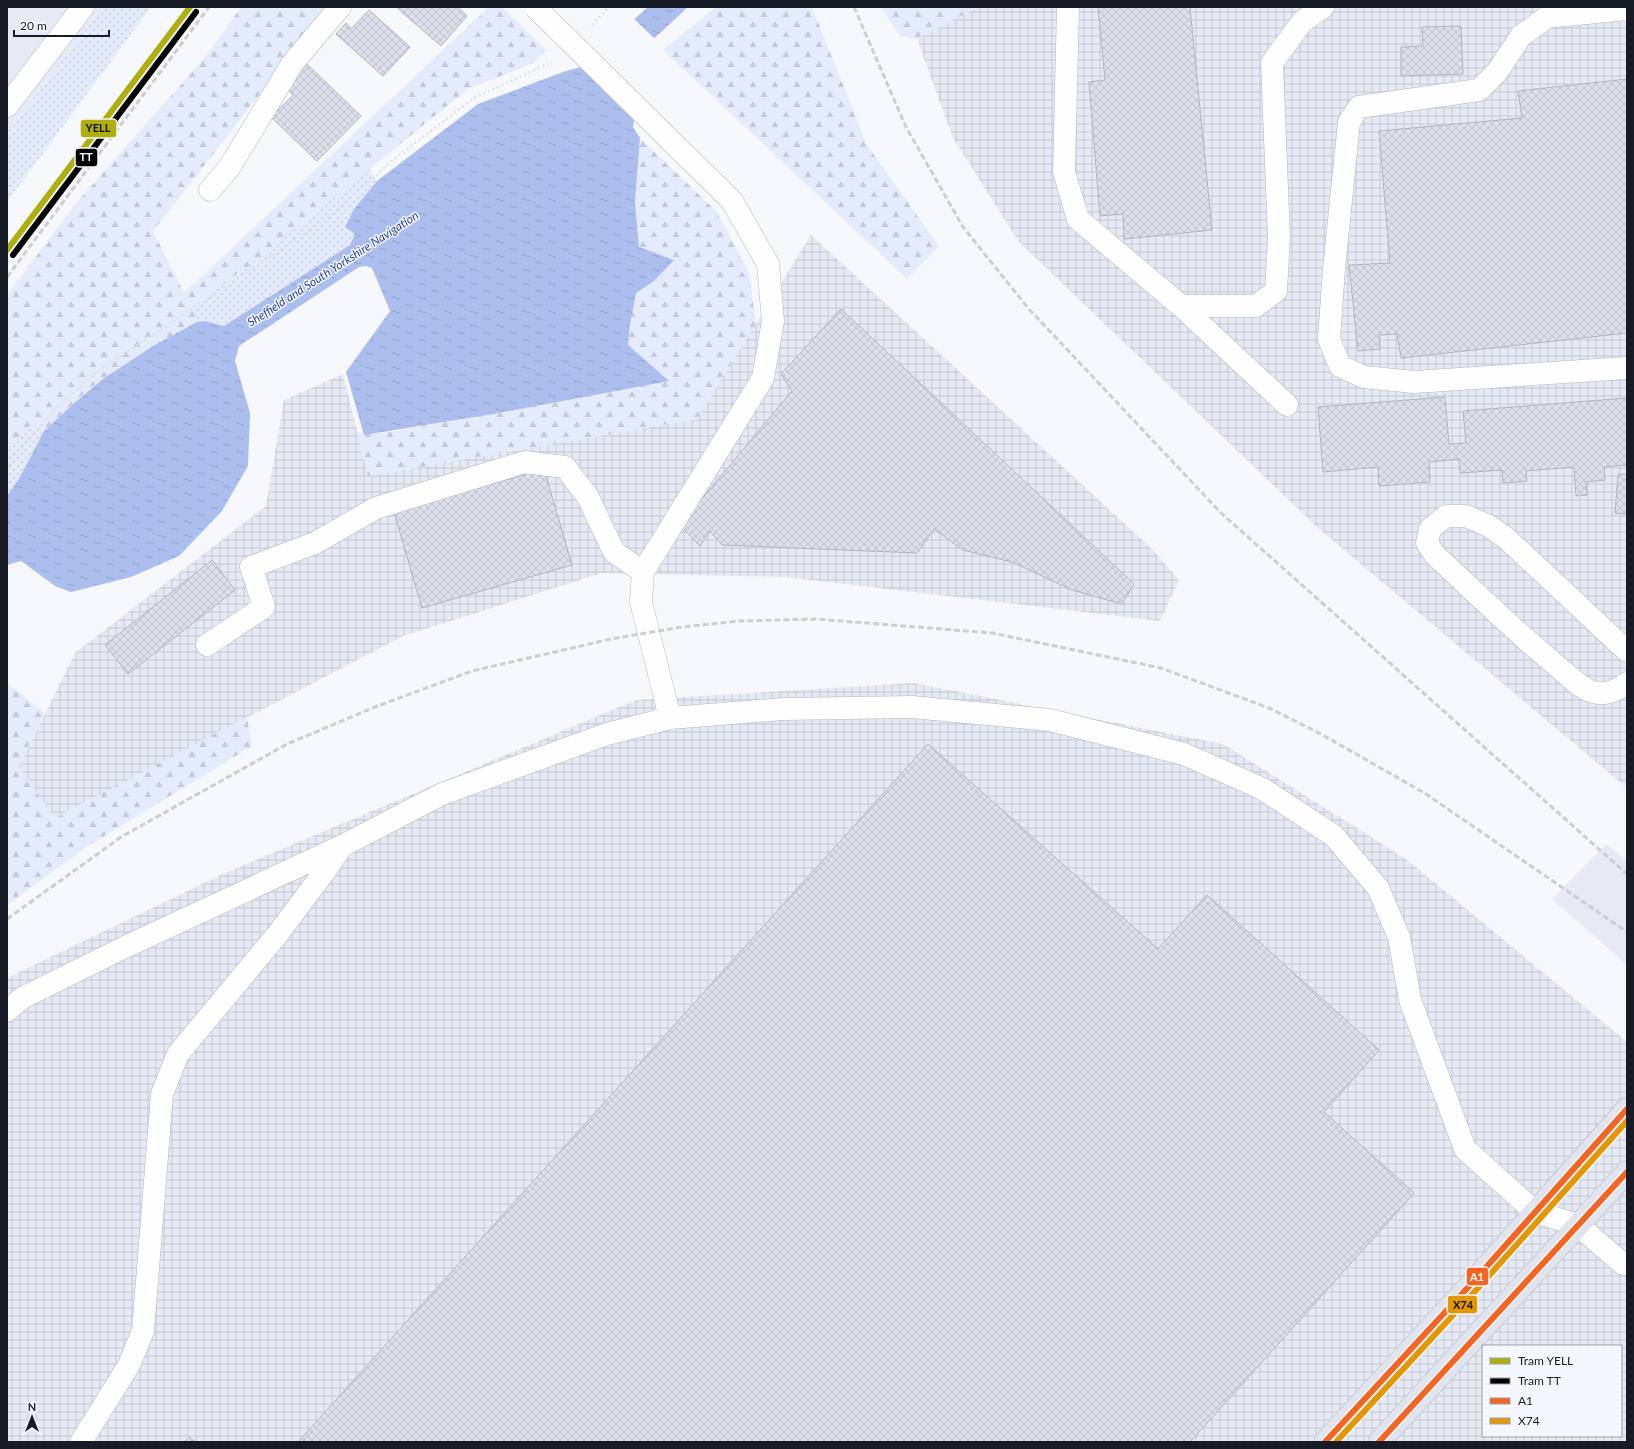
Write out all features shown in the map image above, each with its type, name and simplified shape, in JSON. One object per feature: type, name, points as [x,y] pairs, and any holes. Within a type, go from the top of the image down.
[{"type":"highway","points":[[1325,1442],[1472,1283],[1627,1109]]},
{"type":"highway","points":[[1379,1442],[1627,1172]]},
{"type":"lane","points":[[210,190],[229,168],[292,64],[340,7]]},
{"type":"lane","points":[[535,7],[732,201],[768,264],[773,321],[763,378],[643,572],[641,602],[670,718]]},
{"type":"lane","points":[[1068,7],[1064,172],[1078,219],[1181,306],[1287,405]]},
{"type":"lane","points":[[1181,306],[1256,306],[1276,291],[1279,238],[1272,63],[1302,22],[1323,7]]},
{"type":"lane","points":[[7,106],[81,8]]},
{"type":"lane","points":[[1627,9],[1547,17],[1521,36],[1497,72],[1479,90],[1359,106],[1349,122],[1334,270],[1329,339],[1340,366],[1364,377],[1414,382],[1627,368]]},
{"type":"lane","points":[[207,645],[264,607],[251,567],[315,543],[376,508],[525,462],[564,467],[588,497],[614,552],[643,572]]},
{"type":"lane","points":[[1627,651],[1506,538],[1489,526],[1466,516],[1446,516],[1430,529],[1427,543],[1435,555],[1528,642],[1582,686],[1593,692],[1606,694],[1627,683]]},
{"type":"lane","points":[[7,1011],[22,998],[35,991],[125,947],[342,846],[442,794],[607,734],[670,718],[783,709],[912,707],[1050,720],[1184,754],[1263,789],[1334,836],[1378,888],[1399,937],[1410,1000],[1465,1149],[1535,1212],[1578,1225],[1623,1264],[1627,1264]]},
{"type":"lane","points":[[81,1442],[130,1365],[143,1331],[162,1094],[178,1054],[277,935],[342,846]]},
{"type":"path","points":[[589,28],[609,7]]},
{"type":"path","points":[[7,469],[23,446],[54,409],[95,373],[326,220],[394,159],[474,98],[558,59]]},
{"type":"shaded area","points":[[7,7],[102,7],[7,134]]},
{"type":"shaded area","points":[[978,7],[1627,7],[1627,788],[1319,529],[1019,242],[953,138],[917,39]]},
{"type":"shaded area","points":[[811,235],[1152,549],[1179,580],[1160,621],[785,577],[602,573],[403,636],[55,818],[19,767],[75,653],[266,506],[284,400],[343,374],[368,476],[697,419]]},
{"type":"shaded area","points":[[914,683],[1223,744],[1406,859],[1627,1042],[1627,1442],[7,1442],[7,978],[225,873],[636,700]]},
{"type":"shaded area","points":[[1606,844],[1627,861],[1627,965],[1552,899]]},
{"type":"green space","points":[[102,7],[151,7],[7,202],[7,134]]},
{"type":"green space","points":[[241,7],[328,7],[153,231],[184,293],[489,7],[502,7],[546,50],[533,63],[468,89],[258,259],[192,307],[197,322],[150,348],[104,378],[44,431],[29,426],[7,452],[7,295],[78,201],[207,55]]},
{"type":"green space","points":[[716,7],[812,7],[867,145],[939,246],[907,279],[663,50]]},
{"type":"green space","points":[[881,7],[978,7],[917,39],[900,36]]},
{"type":"green space","points":[[640,138],[716,211],[749,272],[756,324],[697,419],[368,476],[357,432],[382,433],[403,430],[668,381],[628,345],[636,293],[654,281],[674,260],[639,247],[635,202]]},
{"type":"green space","points":[[369,168],[377,181],[354,209],[346,227],[356,234],[350,245],[224,326],[204,321],[197,322],[191,308],[258,259]]},
{"type":"green space","points":[[29,426],[44,431],[20,477],[7,496],[7,452]]},
{"type":"green space","points":[[7,683],[45,713],[19,767],[55,818],[247,717],[252,746],[88,846],[7,905]]},
{"type":"water","name":"Sheffield and South Yorkshire Navigation","points":[[648,7],[688,7],[646,46],[633,127],[640,138],[635,202],[639,247],[674,260],[654,281],[636,293],[628,345],[669,381],[493,414],[364,435],[346,372],[390,311],[372,268],[365,266],[359,267],[239,346],[235,361],[250,413],[248,466],[222,511],[179,556],[131,577],[71,592],[55,586],[21,561],[7,565],[7,496],[20,477],[44,431],[73,404],[104,378],[153,346],[197,322],[204,321],[224,326],[350,245],[355,234],[345,227],[354,209],[377,181],[478,104],[580,67]]},
{"type":"pier","points":[[633,18],[656,40],[648,47],[636,119],[579,66]]},
{"type":"building","points":[[396,7],[458,7],[467,16],[441,46]]},
{"type":"building","points":[[1098,7],[1190,7],[1212,230],[1124,239],[1123,214],[1100,216],[1089,82],[1105,80]]},
{"type":"building","points":[[369,10],[410,47],[383,76],[336,34],[346,23],[351,29]]},
{"type":"building","points":[[1461,26],[1463,74],[1401,76],[1401,47],[1423,46],[1422,27]]},
{"type":"building","points":[[307,64],[361,116],[317,161],[271,117],[293,95],[285,87]]},
{"type":"building","points":[[1627,79],[1627,333],[1401,358],[1397,334],[1379,335],[1380,349],[1358,351],[1349,265],[1390,263],[1379,131],[1522,118],[1518,91]]},
{"type":"building","points":[[841,309],[1134,584],[1122,604],[1072,590],[1012,562],[963,550],[934,529],[917,553],[722,545],[710,531],[700,546],[680,525],[792,391],[781,374]]},
{"type":"building","points":[[1445,397],[1449,444],[1466,443],[1463,411],[1627,398],[1627,465],[1604,467],[1605,480],[1586,482],[1587,495],[1576,496],[1574,467],[1526,471],[1527,481],[1503,483],[1502,470],[1460,473],[1459,459],[1429,462],[1430,482],[1379,486],[1378,467],[1323,472],[1318,407]]},
{"type":"building","points":[[544,469],[572,565],[422,608],[394,512]]},
{"type":"building","points":[[1618,474],[1627,474],[1627,514],[1615,513]]},
{"type":"building","points":[[212,560],[235,590],[128,674],[105,645]]},
{"type":"building","points":[[928,744],[1158,949],[1207,895],[1379,1050],[1324,1112],[1414,1193],[1190,1442],[298,1442]]},
{"type":"building","points":[[189,1437],[195,1442],[184,1442]]},
{"type":"railway","points":[[7,277],[209,7]]},
{"type":"railway","points":[[854,7],[906,127],[963,227],[1028,308],[1221,513],[1627,874]]},
{"type":"railway","points":[[7,919],[121,837],[287,744],[375,707],[472,671],[611,639],[682,627],[739,621],[816,619],[992,633],[1161,668],[1269,708],[1321,734],[1426,794],[1627,932]]},
{"type":"tram line","name":"YELL","points":[[7,250],[190,7]]},
{"type":"tram line","name":"TT","points":[[13,255],[196,12]]},
{"type":"transit line","name":"A1","points":[[1325,1442],[1472,1283],[1627,1109]]},
{"type":"transit line","name":"X74","points":[[1336,1442],[1478,1288],[1627,1121]]},
{"type":"transit line","name":"A1","points":[[1379,1442],[1627,1172]]}]
